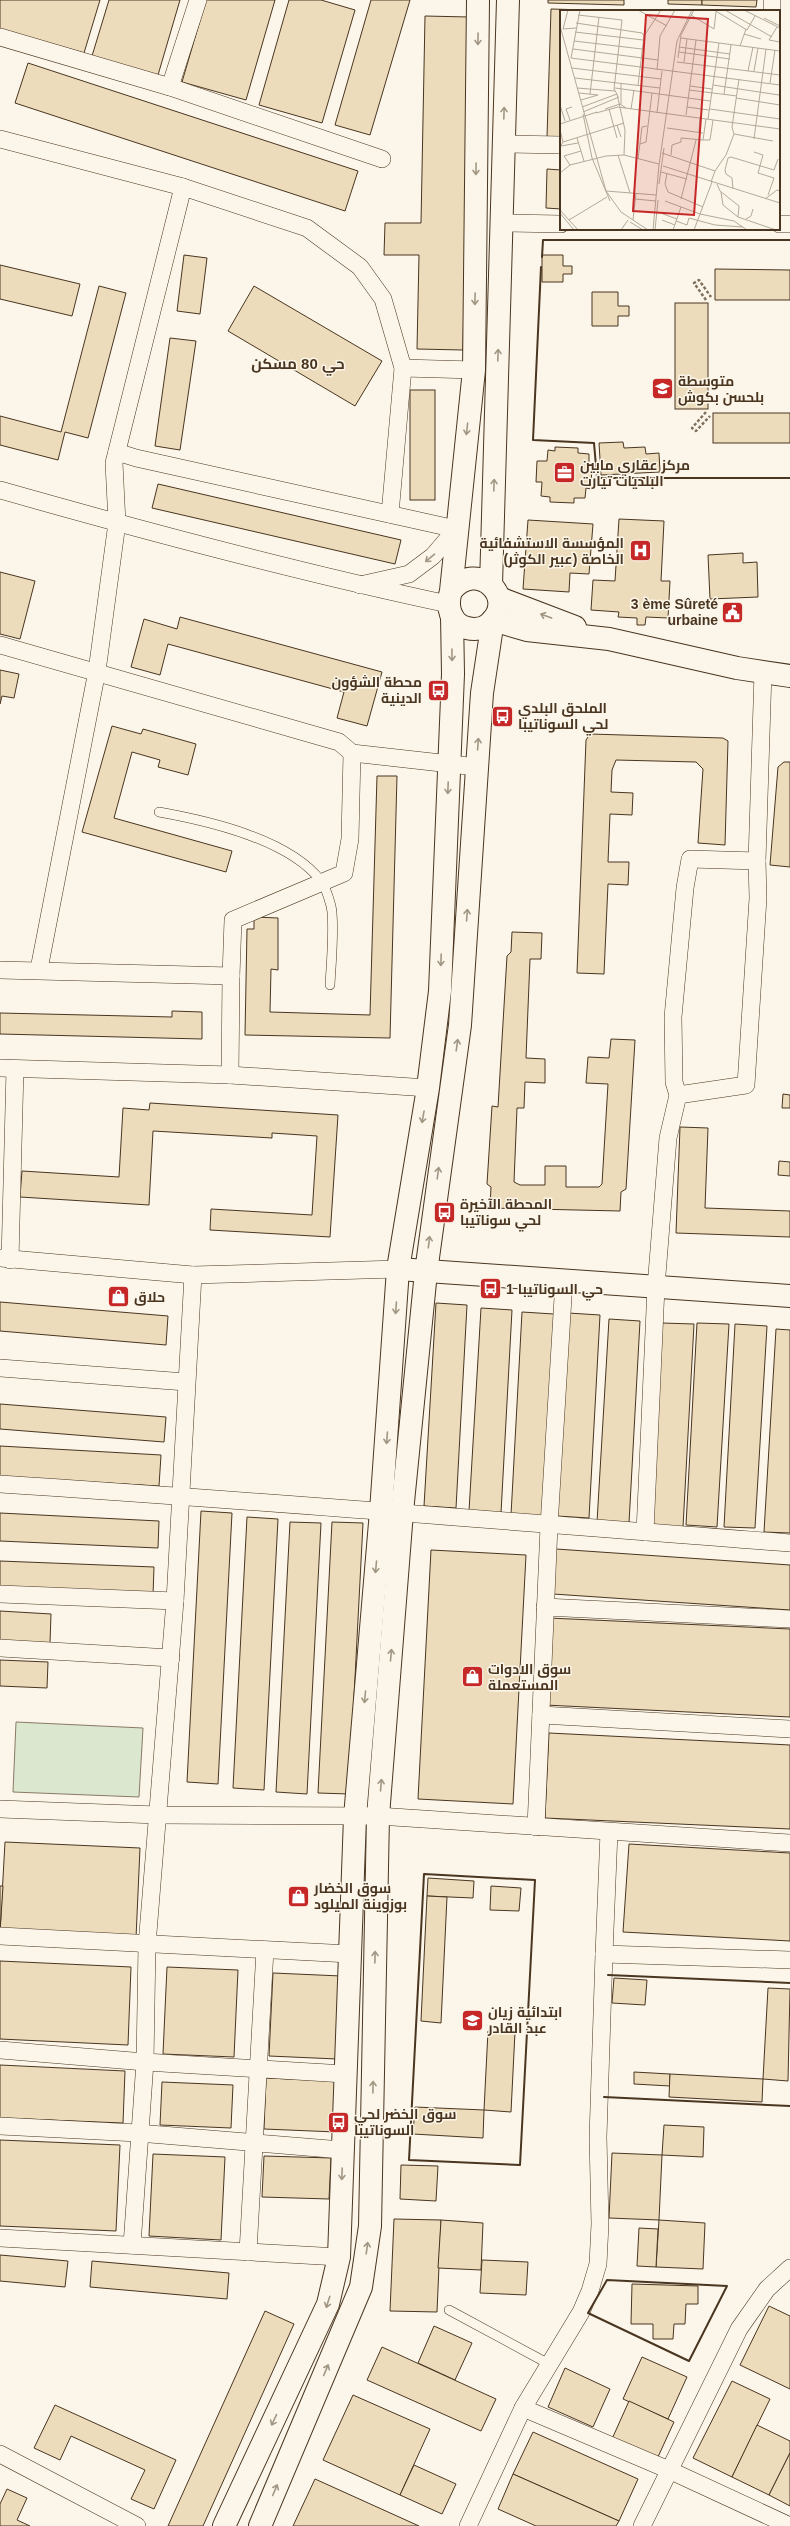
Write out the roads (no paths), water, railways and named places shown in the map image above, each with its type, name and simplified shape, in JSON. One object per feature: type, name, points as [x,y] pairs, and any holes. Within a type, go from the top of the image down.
[{"type":"main road","points":[[260,2526],[361,2287],[370,2226],[378,1816],[392,1512],[398,1269],[428,1088],[440,991],[453,674],[450,604],[456,529],[474,370],[478,0]]},
{"type":"main road","points":[[508,0],[503,144],[495,591],[498,614],[487,626],[471,629],[457,623],[450,604],[462,580],[470,578],[485,580],[495,591],[608,639]]},
{"type":"main road","points":[[493,620],[527,630],[608,639],[763,672],[790,676]]},
{"type":"main road","points":[[224,2526],[328,2304],[339,2257],[354,1817],[392,1512],[460,1025],[482,693],[493,620]]},
{"type":"main road","points":[[490,646],[508,632],[527,630]]},
{"type":"main road","points":[[398,1269],[790,1296]]},
{"type":"street","points":[[170,87],[198,0]]},
{"type":"street","points":[[0,37],[170,87],[382,159]]},
{"type":"street","points":[[0,140],[183,187],[307,228],[360,267],[383,299],[404,368],[390,514]]},
{"type":"street","points":[[503,144],[560,145]]},
{"type":"street","points":[[39,969],[96,671],[117,523],[114,463],[183,187]]},
{"type":"street","points":[[502,223],[560,224]]},
{"type":"street","points":[[404,368],[474,370]]},
{"type":"street","points":[[117,452],[136,458],[456,529],[433,556],[409,574],[360,585]]},
{"type":"street","points":[[0,490],[117,523],[360,585],[450,604]]},
{"type":"street","points":[[0,645],[96,671],[339,742],[352,753],[477,767]]},
{"type":"street","points":[[678,1095],[746,1085],[758,898],[757,861],[763,672]]},
{"type":"street","points":[[230,1075],[233,920],[344,873],[350,839],[352,753]]},
{"type":"street","points":[[645,1532],[656,1287],[668,1138],[678,1095],[674,1082],[673,1017],[685,888],[690,859],[757,861]]},
{"type":"street","points":[[0,970],[39,969],[231,976]]},
{"type":"street","points":[[398,1269],[193,1275],[5,1259],[8,1068],[230,1075],[428,1088]]},
{"type":"street","points":[[132,2245],[138,2133],[144,2062],[147,1945],[175,1602],[193,1275]]},
{"type":"street","points":[[536,1826],[549,1526],[564,1281]]},
{"type":"street","points":[[0,1368],[186,1382]]},
{"type":"street","points":[[0,1484],[180,1496],[392,1512],[549,1526],[790,1543]]},
{"type":"street","points":[[0,1594],[175,1602]]},
{"type":"street","points":[[545,1606],[790,1619]]},
{"type":"street","points":[[0,1648],[171,1658]]},
{"type":"street","points":[[540,1715],[790,1729]]},
{"type":"street","points":[[0,1809],[157,1815],[378,1816],[790,1843]]},
{"type":"street","points":[[468,2526],[523,2408],[581,2312],[590,2291],[598,2264],[600,2224],[598,2137],[608,1832]]},
{"type":"street","points":[[0,1936],[147,1945],[350,1954]]},
{"type":"street","points":[[248,2252],[257,2070],[266,1950]]},
{"type":"street","points":[[604,1954],[790,1960]]},
{"type":"street","points":[[0,2050],[257,2070],[345,2074]]},
{"type":"street","points":[[0,2126],[138,2133],[342,2150]]},
{"type":"street","points":[[0,2238],[339,2257]]},
{"type":"street","points":[[642,2526],[739,2329],[767,2289],[790,2268]]},
{"type":"street","points":[[523,2408],[669,2470],[790,2526]]},
{"type":"street","points":[[0,2454],[137,2526]]},
{"type":"lane","points":[[159,812],[212,823],[251,834],[308,866],[322,882],[331,907],[330,985]]},
{"type":"lane","points":[[449,2310],[549,2364]]},
{"type":"place","name":"متوسطة بلحسن بكوش","points":[[663,389]]},
{"type":"place","name":"مركز عقاري مابين البلديات تيارت","points":[[564,473]]},
{"type":"place","name":"المؤسسة الاستشفائية الخاصة (عبير الكوثر)","points":[[640,551]]},
{"type":"place","name":"3 ème Sûreté urbaine","points":[[733,612]]},
{"type":"place","name":"محطة الشؤون الدينية","points":[[438,690]]},
{"type":"place","name":"الملحق البلدي لحي السوناتيبا","points":[[502,716]]},
{"type":"place","name":"المحطة الآخيرة لحي سوناتيبا","points":[[444,1212]]},
{"type":"place","name":"حي السوناتيبا 1","points":[[491,1289]]},
{"type":"place","name":"حلاق","points":[[118,1297]]},
{"type":"place","name":"سوق الادوات المستعملة","points":[[472,1677]]},
{"type":"place","name":"سوق الخضار بوزوينة الميلود","points":[[298,1896]]},
{"type":"place","name":"ابتدائية زيان عبد القادر","points":[[472,2020]]},
{"type":"place","name":"سوق الخضر لحي السوناتيبا","points":[[339,2122]]},
{"type":"district","name":"حي 80 مسكن","points":[[298,363]]}]
